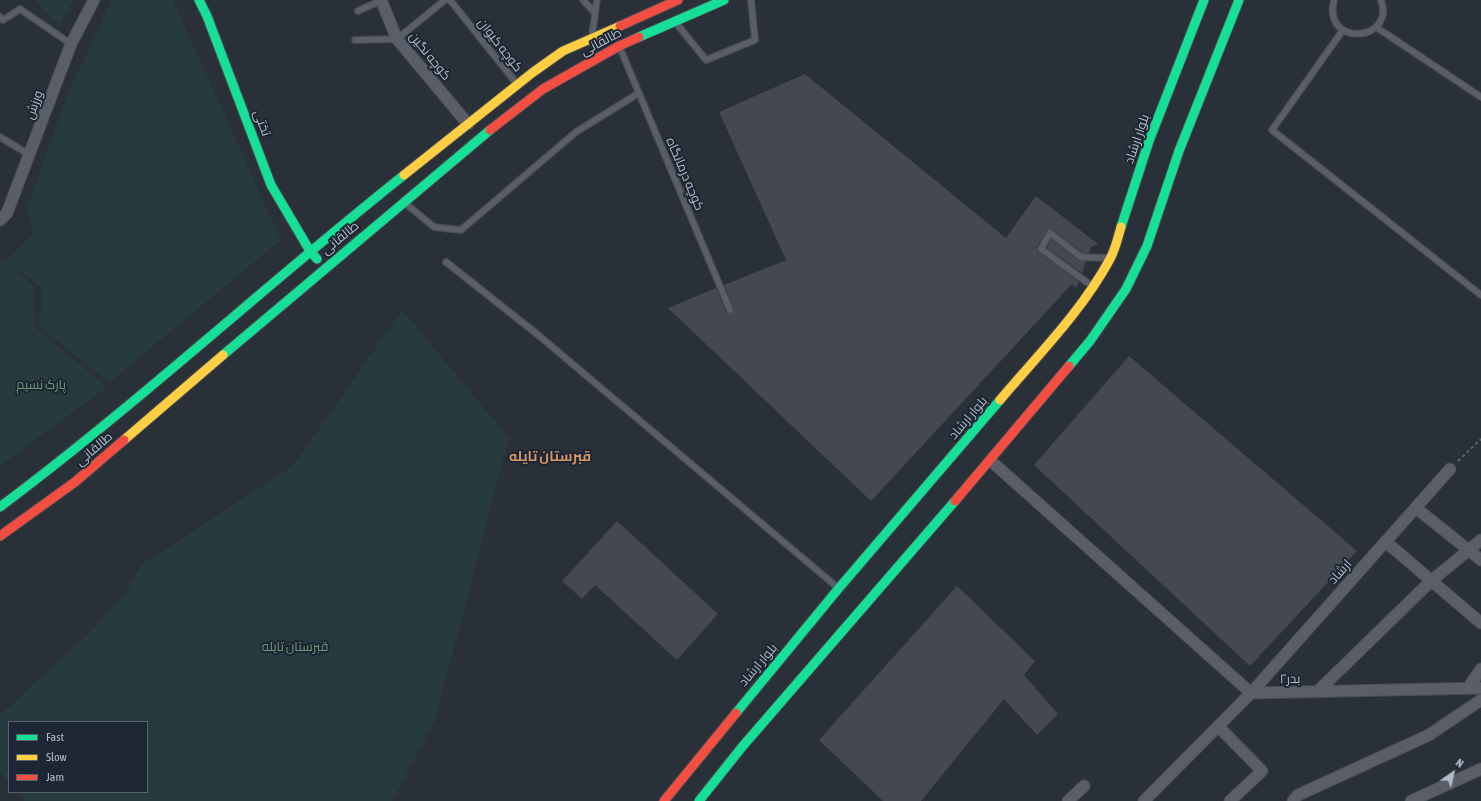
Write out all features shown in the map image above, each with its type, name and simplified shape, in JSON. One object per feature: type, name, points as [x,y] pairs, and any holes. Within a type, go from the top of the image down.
[{"type":"main road","name":"تختی","points":[[199,0],[207,16],[271,185],[310,251],[325,267]]},
{"type":"main road","name":"طالقانی","points":[[0,507],[56,465],[310,251],[517,84],[563,51],[678,0]]},
{"type":"main road","name":"طالقانی","points":[[0,536],[75,482],[325,267],[471,145],[543,89],[619,46],[724,0]]},
{"type":"main road","name":"بلوار ارشاد","points":[[664,801],[839,588],[857,575],[1065,324],[1093,287],[1111,258],[1149,141],[1204,0]]},
{"type":"main road","points":[[699,801],[873,590],[991,460],[1090,341],[1126,289],[1147,246],[1179,150],[1239,0]]},
{"type":"street","name":"ورزش","points":[[0,220],[7,213],[71,44],[94,0]]},
{"type":"street","name":"کوچه نگین","points":[[382,0],[397,39],[468,124]]},
{"type":"street","points":[[991,460],[1251,693],[1144,801]]},
{"type":"street","name":"ارشاد","points":[[1251,693],[1450,470]]},
{"type":"street","points":[[1416,508],[1481,560]]},
{"type":"street","points":[[1317,692],[1431,581],[1481,540]]},
{"type":"street","points":[[1386,542],[1481,623]]},
{"type":"street","points":[[1468,688],[1481,669]]},
{"type":"street","name":"بدر۲","points":[[1251,693],[1481,688]]},
{"type":"street","points":[[1293,801],[1298,795],[1429,735],[1481,700]]},
{"type":"street","points":[[1218,726],[1262,770],[1230,801]]},
{"type":"street","points":[[1411,801],[1481,769]]},
{"type":"street","points":[[1068,801],[1084,786]]},
{"type":"lane","points":[[358,12],[382,0]]},
{"type":"lane","points":[[355,40],[397,39],[445,0]]},
{"type":"lane","name":"کوچه کیوان","points":[[450,0],[517,84]]},
{"type":"lane","points":[[584,0],[594,12]]},
{"type":"lane","points":[[592,37],[594,12],[597,0]]},
{"type":"lane","points":[[674,22],[706,60],[755,40],[752,0]]},
{"type":"lane","points":[[1334,0],[1333,16],[1337,24],[1343,30],[1351,34],[1360,35],[1376,27],[1383,12],[1381,0]]},
{"type":"lane","points":[[1,20],[20,9],[71,44]]},
{"type":"lane","points":[[1376,27],[1481,97]]},
{"type":"lane","points":[[1343,30],[1272,130],[1481,295]]},
{"type":"lane","name":"کوچه درمانگاه","points":[[619,46],[730,310]]},
{"type":"lane","points":[[404,201],[434,227],[461,230],[576,132],[639,92]]},
{"type":"lane","points":[[0,138],[30,155]]},
{"type":"lane","points":[[1093,287],[1041,249],[1050,233],[1081,257],[1111,258]]},
{"type":"lane","points":[[446,262],[537,334],[839,588]]},
{"type":"path","points":[[1450,470],[1481,439]]},
{"type":"green space","points":[[35,0],[73,0],[59,27]]},
{"type":"green space","name":"پارک نسیم","points":[[112,0],[173,0],[281,240],[110,382],[40,328],[42,288],[11,264],[33,286],[35,327],[107,387],[0,466],[0,262],[6,260],[34,233],[27,209],[66,97]]},
{"type":"green space","name":"قبرستان تایله","points":[[402,310],[509,438],[435,721],[392,801],[24,801],[17,793],[148,793],[148,721],[8,721],[8,782],[0,772],[0,715],[86,636],[127,591],[142,564],[293,466]]},
{"type":"building","points":[[805,74],[1006,238],[1036,196],[1098,244],[1091,247],[1089,253],[1083,253],[1053,230],[1047,231],[1037,247],[1037,251],[1079,282],[1076,288],[1072,284],[871,501],[668,308],[716,288],[726,312],[731,314],[734,309],[724,285],[786,260],[719,112]]},
{"type":"building","points":[[1051,239],[1078,260],[1086,261],[1082,273],[1047,248]]},
{"type":"building","points":[[1129,356],[1357,551],[1250,666],[1034,465]]},
{"type":"building","points":[[617,521],[718,614],[677,660],[595,585],[582,599],[562,581]]},
{"type":"building","points":[[957,586],[1035,661],[1024,675],[1058,714],[1037,735],[1004,699],[921,801],[883,801],[819,740]]},
{"type":"traffic: fast","points":[[199,0],[207,16],[271,185],[310,251],[317,259]]},
{"type":"traffic: fast","points":[[639,37],[724,0]]},
{"type":"traffic: fast","points":[[1121,227],[1149,141],[1204,0]]},
{"type":"traffic: fast","points":[[1069,366],[1090,341],[1126,289],[1147,246],[1179,151],[1239,0]]},
{"type":"traffic: fast","points":[[223,355],[490,130]]},
{"type":"traffic: fast","points":[[0,507],[103,426],[404,175]]},
{"type":"traffic: fast","points":[[736,713],[839,588],[1000,400]]},
{"type":"traffic: fast","points":[[699,801],[742,747],[955,501]]},
{"type":"traffic: slow","points":[[404,175],[532,73],[563,51],[620,26]]},
{"type":"traffic: slow","points":[[1000,400],[1059,332],[1086,297],[1112,255],[1121,227]]},
{"type":"traffic: slow","points":[[124,440],[223,355]]},
{"type":"traffic: jam","points":[[620,26],[678,0]]},
{"type":"traffic: jam","points":[[490,130],[543,89],[619,46],[639,37]]},
{"type":"traffic: jam","points":[[955,501],[1069,366]]},
{"type":"traffic: jam","points":[[0,536],[75,482],[124,440]]},
{"type":"traffic: jam","points":[[664,801],[736,713]]},
{"type":"district","name":"قبرستان تایله","points":[[550,457]]}]
